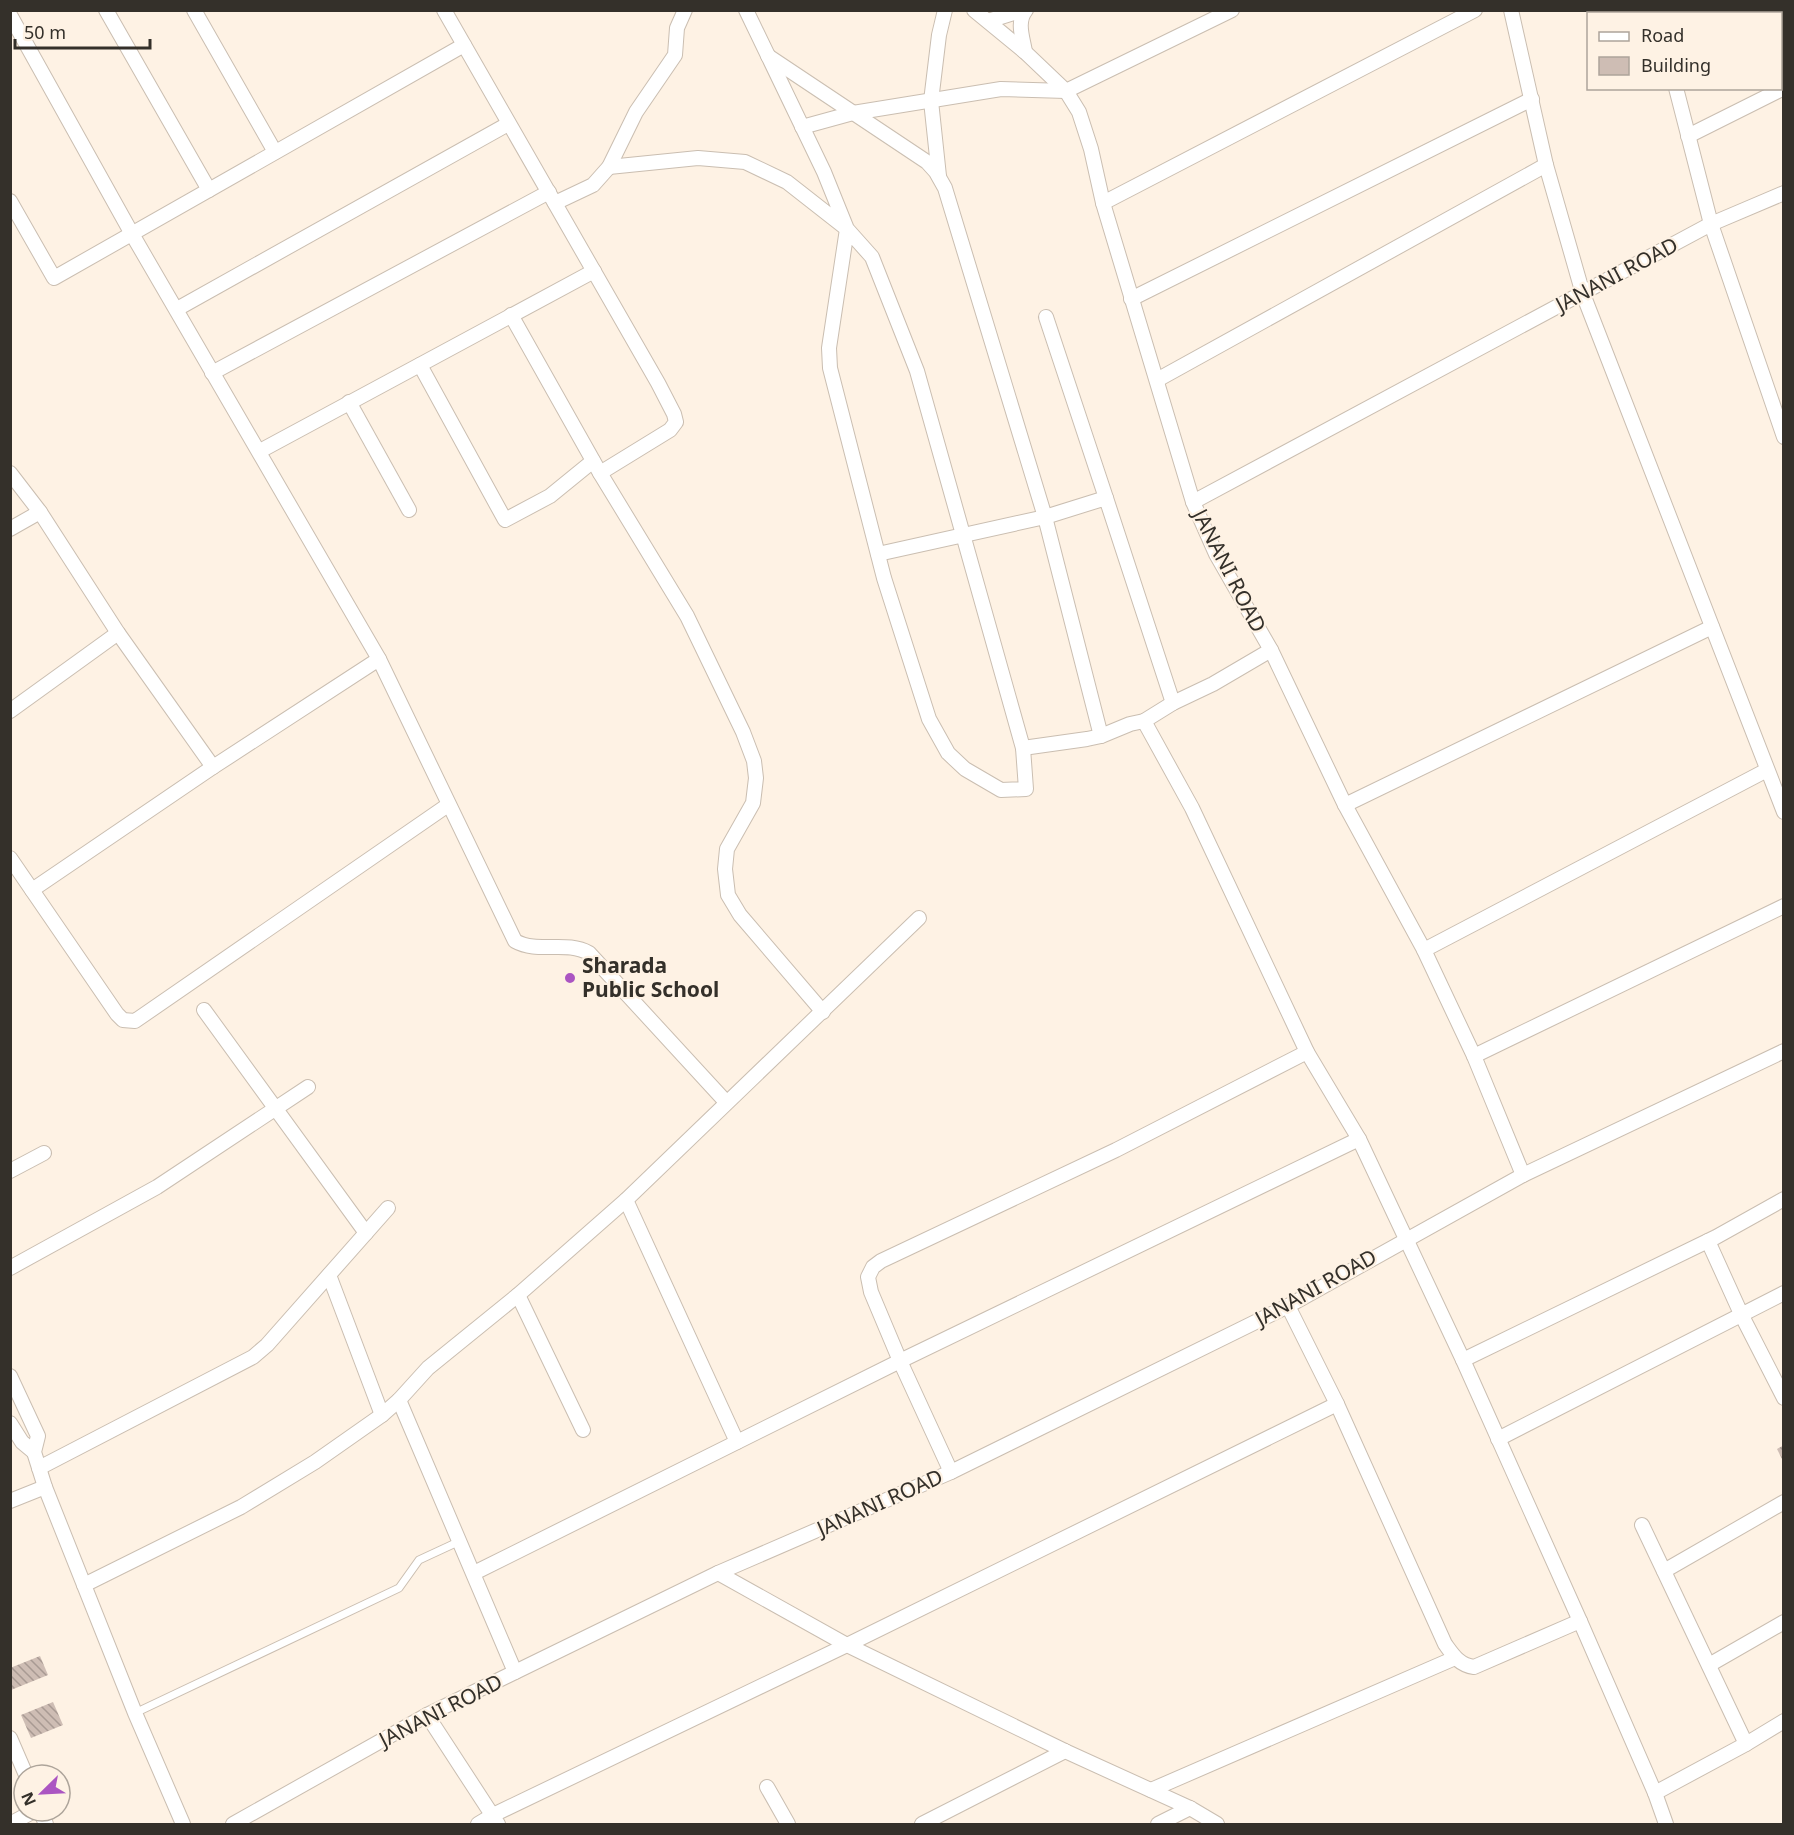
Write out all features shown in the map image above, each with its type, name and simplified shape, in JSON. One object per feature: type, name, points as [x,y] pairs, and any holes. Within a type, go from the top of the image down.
[{"type":"street","points":[[106,10],[210,190]]},
{"type":"street","points":[[194,10],[275,152]]},
{"type":"street","points":[[420,365],[505,520],[550,496],[596,467],[670,430],[676,422],[658,383],[444,10]]},
{"type":"street","points":[[212,373],[552,197],[593,185],[609,167],[636,112],[675,55],[677,28],[685,10]]},
{"type":"street","points":[[609,167],[698,158],[745,162],[787,182],[847,229],[872,257],[917,371],[1023,748],[1026,789],[1001,790],[965,768],[948,753],[929,719],[878,554],[830,368],[829,348],[847,229],[824,172],[747,10]]},
{"type":"street","points":[[939,178],[932,101],[939,35],[945,10]]},
{"type":"street","points":[[974,10],[1025,52],[1066,92],[1079,111],[1092,149],[1103,203],[1193,502]]},
{"type":"street","points":[[988,21],[1024,10]]},
{"type":"street","points":[[1024,10],[1020,24],[1025,52]]},
{"type":"street","points":[[802,127],[853,113],[1001,89],[1066,92],[1232,10]]},
{"type":"street","points":[[1103,203],[1475,10]]},
{"type":"street","points":[[1511,10],[1546,165],[1583,294],[1784,812]]},
{"type":"street","points":[[10,15],[132,234],[379,658],[515,940],[532,946],[570,946],[589,953],[726,1102]]},
{"type":"street","points":[[10,201],[54,278],[464,45]]},
{"type":"street","points":[[768,56],[927,162],[945,188],[1045,517],[1101,736]]},
{"type":"street","points":[[1676,90],[1710,224],[1784,437]]},
{"type":"street","points":[[1688,136],[1780,90]]},
{"type":"street","points":[[1131,299],[1532,99]]},
{"type":"street","points":[[177,309],[508,124]]},
{"type":"street","points":[[1157,380],[1546,165]]},
{"type":"street","name":"JANANI ROAD","points":[[1523,1174],[1474,1056],[1424,950],[1345,805],[1270,650],[1216,554],[1193,502],[1710,224],[1784,193]]},
{"type":"street","points":[[260,451],[594,271]]},
{"type":"street","points":[[512,315],[596,467],[687,616],[743,732],[754,761],[756,778],[753,803],[727,849],[724,869],[728,896],[740,915],[823,1012]]},
{"type":"street","points":[[1046,317],[1173,703]]},
{"type":"street","points":[[349,402],[409,510]]},
{"type":"street","points":[[10,473],[40,512],[118,633],[213,767]]},
{"type":"street","points":[[878,554],[1045,517],[1106,498]]},
{"type":"street","points":[[10,529],[40,512]]},
{"type":"street","points":[[1345,805],[1712,627]]},
{"type":"street","points":[[10,711],[118,633]]},
{"type":"street","points":[[1023,748],[1101,736],[1144,721],[1270,650]]},
{"type":"street","points":[[32,890],[379,658]]},
{"type":"street","points":[[1144,721],[1192,807],[1307,1052],[1359,1139],[1580,1621],[1655,1793],[1666,1824]]},
{"type":"street","points":[[1424,950],[1767,770]]},
{"type":"street","points":[[10,858],[117,1014],[123,1020],[135,1022],[448,805]]},
{"type":"street","points":[[1474,1056],[1784,906]]},
{"type":"street","points":[[84,1586],[241,1507],[315,1462],[382,1415],[428,1368],[518,1295],[626,1200],[920,918]]},
{"type":"street","points":[[204,1010],[366,1233]]},
{"type":"street","name":"JANANI ROAD","points":[[233,1824],[427,1715],[718,1573],[951,1472],[1288,1306],[1523,1174],[1784,1051]]},
{"type":"street","points":[[951,1472],[871,1292],[868,1277],[873,1267],[881,1261],[1116,1150],[1307,1052]]},
{"type":"street","points":[[10,1268],[157,1186],[308,1087]]},
{"type":"street","points":[[474,1573],[900,1361],[1359,1139]]},
{"type":"street","points":[[10,1171],[44,1153]]},
{"type":"street","points":[[1462,1360],[1708,1241],[1784,1199]]},
{"type":"street","points":[[626,1200],[737,1442]]},
{"type":"street","points":[[39,1468],[253,1357],[267,1345],[388,1208]]},
{"type":"street","points":[[1708,1241],[1742,1316],[1784,1398]]},
{"type":"street","points":[[329,1275],[382,1415]]},
{"type":"street","points":[[1498,1439],[1784,1293]]},
{"type":"street","points":[[518,1295],[583,1430]]},
{"type":"street","points":[[1288,1306],[1337,1404],[1445,1644],[1455,1658],[1466,1666],[1474,1667],[1580,1621]]},
{"type":"street","points":[[10,1376],[38,1436],[34,1452],[45,1487],[135,1713],[183,1824]]},
{"type":"street","points":[[399,1400],[515,1672]]},
{"type":"street","points":[[478,1824],[496,1820],[1337,1404]]},
{"type":"street","points":[[10,1423],[22,1442],[34,1452]]},
{"type":"street","points":[[10,1501],[45,1487]]},
{"type":"street","points":[[1664,1571],[1784,1502]]},
{"type":"street","points":[[1642,1525],[1746,1744]]},
{"type":"street","points":[[718,1573],[847,1645],[1065,1751],[1190,1808],[1217,1824]]},
{"type":"street","points":[[1709,1665],[1784,1622]]},
{"type":"street","points":[[1151,1790],[1455,1658]]},
{"type":"street","points":[[427,1715],[496,1820]]},
{"type":"street","points":[[1655,1793],[1784,1721]]},
{"type":"street","points":[[10,1738],[21,1763]]},
{"type":"street","points":[[922,1824],[1065,1751]]},
{"type":"street","points":[[767,1787],[788,1824]]},
{"type":"street","points":[[1158,1824],[1190,1808]]},
{"type":"lane","points":[[135,1713],[399,1588],[419,1560],[460,1541]]},
{"type":"building","points":[[1784,1445],[1784,1463],[1777,1449]]},
{"type":"building","points":[[40,1656],[48,1675],[11,1690],[10,1668]]},
{"type":"building","points":[[53,1702],[63,1725],[31,1738],[21,1715]]},
{"type":"place","name":"Sharada Public School","points":[[570,978]]}]
